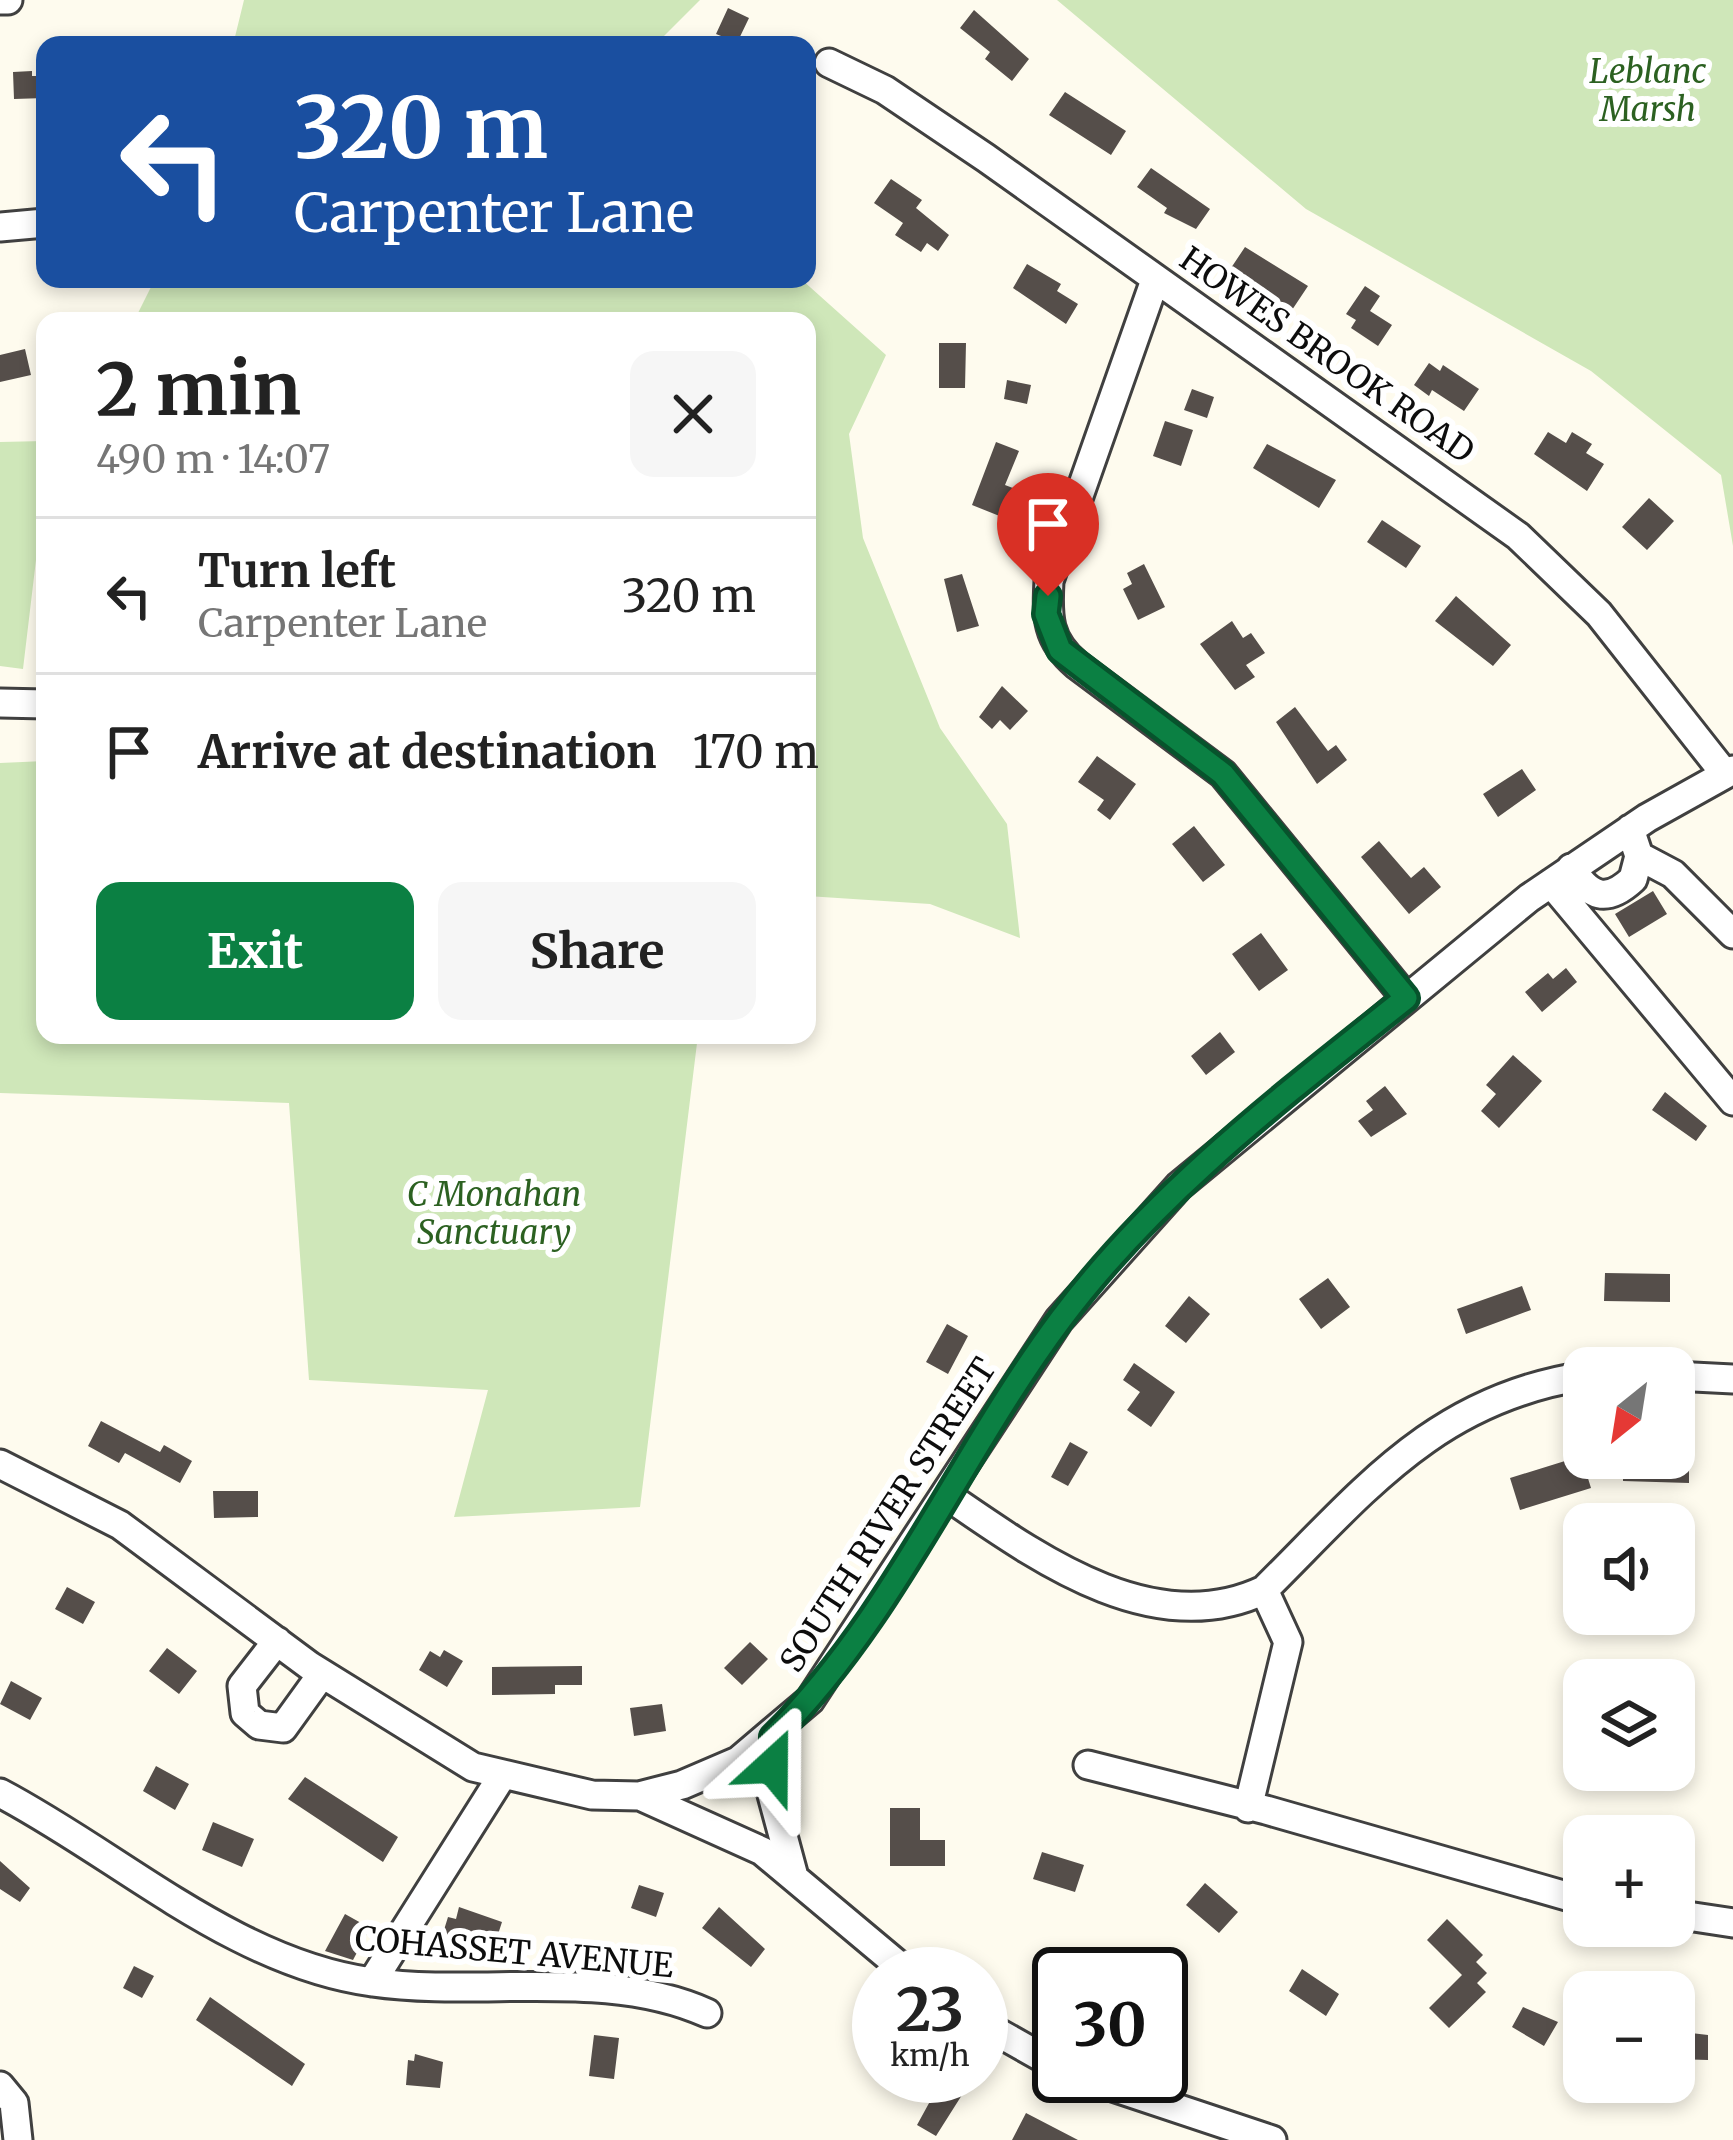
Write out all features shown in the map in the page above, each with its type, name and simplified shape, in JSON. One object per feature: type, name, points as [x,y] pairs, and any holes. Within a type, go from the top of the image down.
[{"type":"street","name":"HOWES BROOK ROAD","points":[[829,63],[885,90],[1518,536],[1599,614],[1729,772]]},
{"type":"street","points":[[0,227],[36,224]]},
{"type":"street","points":[[1155,280],[1049,580],[1051,633],[1060,650],[1077,665],[1223,774],[1406,998]]},
{"type":"street","points":[[0,704],[36,704]]},
{"type":"street","name":"SOUTH RIVER STREET","points":[[0,1464],[120,1526],[322,1674],[412,1734],[473,1767],[592,1795],[639,1796],[738,1761],[773,1737],[810,1700],[850,1646],[1060,1320],[1142,1223],[1210,1159],[1561,876],[1634,843],[1729,772]]},
{"type":"street","points":[[1561,876],[1596,897],[1610,895],[1633,879],[1634,843]]},
{"type":"street","points":[[1634,843],[1733,934]]},
{"type":"street","points":[[1561,876],[1733,1101]]},
{"type":"street","points":[[1695,1377],[1733,1379]]},
{"type":"street","points":[[946,1495],[1050,1564],[1102,1588],[1195,1606],[1240,1603],[1264,1590],[1417,1440],[1521,1392],[1563,1381]]},
{"type":"street","points":[[1248,1808],[1288,1642],[1264,1590]]},
{"type":"street","points":[[277,1640],[242,1686],[245,1714],[259,1726],[284,1728],[322,1674]]},
{"type":"street","points":[[773,1737],[772,1795],[793,1873]]},
{"type":"street","points":[[1088,1766],[1563,1894]]},
{"type":"street","points":[[372,1982],[502,1776]]},
{"type":"street","name":"COHASSET AVENUE","points":[[0,1793],[227,1929],[296,1962],[372,1982],[603,1991],[683,2002],[707,2013]]},
{"type":"street","points":[[639,1796],[735,1836],[793,1873],[878,1947]]},
{"type":"street","points":[[1695,1917],[1733,1923]]},
{"type":"street","points":[[0,2086],[14,2103],[18,2140]]},
{"type":"street","points":[[1161,2103],[1272,2140]]},
{"type":"green space","points":[[244,0],[700,0],[664,36],[235,36]]},
{"type":"green space","name":"Leblanc Marsh","points":[[1057,0],[1733,0],[1733,546],[1721,475],[1591,371],[1306,209]]},
{"type":"green space","points":[[150,288],[811,288],[886,355],[849,434],[863,538],[940,728],[1007,824],[1020,938],[930,904],[816,897],[816,312],[138,312]]},
{"type":"green space","points":[[36,441],[36,560],[23,669],[0,666],[0,442]]},
{"type":"green space","name":"C Monahan Sanctuary","points":[[36,761],[36,1044],[697,1044],[640,1507],[454,1517],[488,1390],[309,1380],[289,1103],[0,1093],[0,763]]},
{"type":"building","points":[[728,8],[749,18],[740,36],[716,34]]},
{"type":"building","points":[[974,10],[1029,59],[1012,81],[985,59],[990,52],[960,28]]},
{"type":"building","points":[[32,71],[36,98],[14,99],[13,72]]},
{"type":"building","points":[[1065,92],[1126,131],[1111,155],[1049,115]]},
{"type":"building","points":[[1151,168],[1210,209],[1196,229],[1164,213],[1167,208],[1137,187]]},
{"type":"building","points":[[891,179],[922,200],[916,208],[949,235],[938,251],[927,243],[921,252],[895,235],[903,223],[874,203]]},
{"type":"building","points":[[1245,247],[1308,286],[1292,310],[1231,268]]},
{"type":"building","points":[[1027,264],[1061,284],[1057,291],[1078,304],[1066,324],[1013,288]]},
{"type":"building","points":[[1365,286],[1380,296],[1370,311],[1392,325],[1378,346],[1351,328],[1356,320],[1346,314]]},
{"type":"building","points":[[939,343],[966,343],[965,388],[939,388]]},
{"type":"building","points":[[25,349],[31,375],[0,382],[0,355]]},
{"type":"building","points":[[1429,363],[1440,371],[1443,365],[1479,389],[1464,411],[1432,390],[1429,396],[1414,385]]},
{"type":"building","points":[[1007,380],[1031,385],[1027,404],[1004,399]]},
{"type":"building","points":[[1192,389],[1214,397],[1207,418],[1184,410]]},
{"type":"building","points":[[1165,421],[1193,430],[1181,466],[1153,456]]},
{"type":"building","points":[[1548,432],[1566,443],[1572,432],[1592,444],[1586,453],[1604,464],[1587,491],[1534,454]]},
{"type":"building","points":[[996,442],[1019,451],[1005,485],[1018,490],[1007,519],[972,505]]},
{"type":"building","points":[[1267,444],[1336,480],[1319,508],[1253,468]]},
{"type":"building","points":[[1649,498],[1674,521],[1647,550],[1622,527]]},
{"type":"building","points":[[1382,520],[1421,546],[1406,568],[1367,542]]},
{"type":"building","points":[[1144,564],[1165,607],[1138,620],[1123,589],[1132,584],[1127,573]]},
{"type":"building","points":[[962,574],[979,626],[957,632],[944,579]]},
{"type":"building","points":[[1456,596],[1511,645],[1493,666],[1435,621]]},
{"type":"building","points":[[1232,621],[1243,638],[1251,633],[1265,653],[1246,665],[1255,677],[1235,690],[1200,644]]},
{"type":"building","points":[[1002,686],[1028,711],[1010,730],[1000,720],[992,729],[979,717]]},
{"type":"building","points":[[1295,707],[1328,751],[1336,745],[1347,760],[1317,784],[1276,722]]},
{"type":"building","points":[[1097,756],[1136,784],[1110,820],[1097,810],[1104,800],[1078,782]]},
{"type":"building","points":[[1522,769],[1536,790],[1498,817],[1483,794]]},
{"type":"building","points":[[1194,826],[1225,865],[1203,882],[1172,844]]},
{"type":"building","points":[[1379,841],[1411,878],[1424,867],[1441,887],[1409,914],[1361,857]]},
{"type":"building","points":[[1653,891],[1667,914],[1629,937],[1615,914]]},
{"type":"building","points":[[1261,933],[1288,970],[1259,991],[1232,954]]},
{"type":"building","points":[[1566,968],[1577,982],[1542,1012],[1525,992],[1548,973],[1553,979]]},
{"type":"building","points":[[1220,1032],[1235,1052],[1206,1075],[1191,1056]]},
{"type":"building","points":[[1513,1055],[1542,1081],[1499,1128],[1481,1111],[1496,1094],[1486,1085]]},
{"type":"building","points":[[1385,1086],[1407,1114],[1371,1137],[1358,1121],[1373,1110],[1366,1101]]},
{"type":"building","points":[[1665,1092],[1707,1126],[1696,1141],[1652,1110]]},
{"type":"building","points":[[1605,1273],[1670,1274],[1670,1302],[1604,1301]]},
{"type":"building","points":[[1328,1278],[1350,1307],[1321,1329],[1299,1299]]},
{"type":"building","points":[[1522,1286],[1531,1310],[1466,1334],[1457,1309]]},
{"type":"building","points":[[1189,1296],[1210,1314],[1186,1343],[1165,1326]]},
{"type":"building","points":[[947,1324],[968,1336],[948,1374],[926,1362]]},
{"type":"building","points":[[1134,1363],[1175,1392],[1151,1427],[1127,1410],[1140,1392],[1123,1380]]},
{"type":"building","points":[[101,1421],[160,1452],[164,1445],[192,1461],[180,1483],[125,1453],[119,1463],[88,1446]]},
{"type":"building","points":[[1070,1442],[1088,1452],[1068,1486],[1051,1477]]},
{"type":"building","points":[[1563,1462],[1563,1479],[1588,1479],[1591,1488],[1520,1510],[1510,1478]]},
{"type":"building","points":[[1689,1479],[1689,1483],[1623,1481]]},
{"type":"building","points":[[213,1491],[258,1491],[258,1517],[214,1518]]},
{"type":"building","points":[[67,1587],[95,1602],[83,1624],[55,1609]]},
{"type":"building","points":[[750,1642],[768,1659],[742,1685],[724,1668]]},
{"type":"building","points":[[167,1648],[197,1671],[179,1694],[149,1671]]},
{"type":"building","points":[[444,1650],[463,1661],[447,1687],[419,1670],[430,1651],[440,1657]]},
{"type":"building","points":[[582,1666],[582,1685],[555,1685],[555,1694],[492,1695],[492,1667]]},
{"type":"building","points":[[11,1681],[42,1698],[30,1720],[0,1704]]},
{"type":"building","points":[[662,1704],[666,1731],[634,1736],[630,1708]]},
{"type":"building","points":[[156,1766],[189,1784],[175,1810],[143,1791]]},
{"type":"building","points":[[305,1777],[398,1837],[383,1862],[288,1799]]},
{"type":"building","points":[[890,1808],[920,1808],[920,1840],[945,1840],[945,1866],[890,1866]]},
{"type":"building","points":[[213,1822],[254,1839],[242,1867],[202,1850]]},
{"type":"building","points":[[1042,1852],[1084,1865],[1075,1892],[1033,1879]]},
{"type":"building","points":[[0,1861],[30,1888],[20,1902],[0,1889]]},
{"type":"building","points":[[1205,1883],[1238,1912],[1219,1933],[1186,1905]]},
{"type":"building","points":[[639,1885],[664,1893],[656,1917],[631,1908]]},
{"type":"building","points":[[459,1907],[502,1922],[491,1956],[439,1946],[448,1917],[456,1919]]},
{"type":"building","points":[[719,1907],[765,1949],[751,1967],[702,1928]]},
{"type":"building","points":[[345,1914],[370,1928],[353,1960],[325,1951]]},
{"type":"building","points":[[1447,1919],[1483,1955],[1476,1962],[1487,1973],[1477,1983],[1486,1992],[1449,2028],[1429,2008],[1462,1975],[1427,1940]]},
{"type":"building","points":[[545,1939],[564,1942],[559,1968],[540,1965]]},
{"type":"building","points":[[134,1966],[154,1976],[142,1998],[123,1988]]},
{"type":"building","points":[[1302,1969],[1339,1994],[1326,2016],[1289,1991]]},
{"type":"building","points":[[210,1997],[305,2064],[292,2086],[196,2020]]},
{"type":"building","points":[[1523,2007],[1558,2022],[1544,2046],[1512,2027]]},
{"type":"building","points":[[1695,2033],[1708,2035],[1708,2060],[1695,2060]]},
{"type":"building","points":[[594,2035],[619,2038],[614,2079],[589,2076]]},
{"type":"building","points":[[415,2054],[443,2062],[440,2088],[406,2085],[408,2060],[414,2061]]},
{"type":"building","points":[[929,2103],[957,2103],[936,2136],[917,2125]]},
{"type":"building","points":[[1026,2113],[1078,2140],[1012,2140]]},
{"type":"route","points":[[772,1766],[773,1737],[810,1700],[850,1646],[1022,1376],[1102,1268],[1179,1186],[1406,998],[1267,821],[1223,774],[1060,650],[1046,614],[1048,596]]}]
